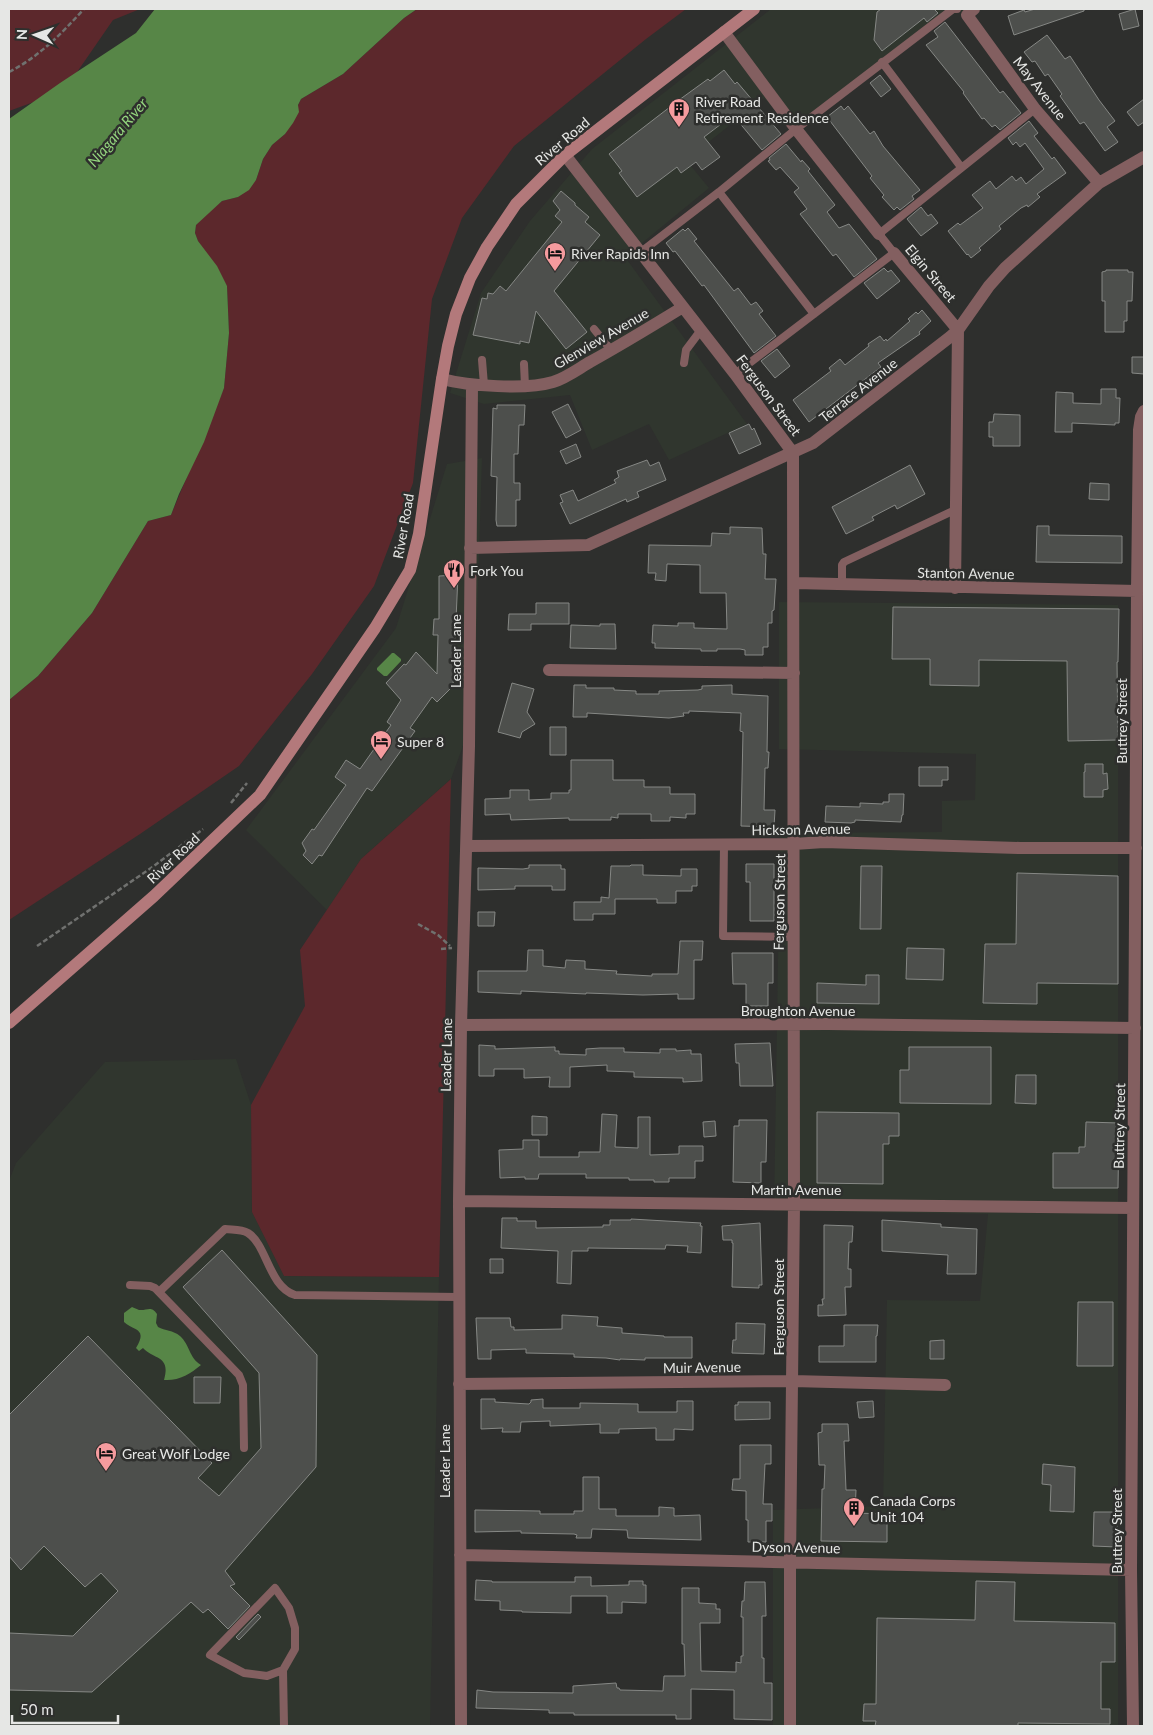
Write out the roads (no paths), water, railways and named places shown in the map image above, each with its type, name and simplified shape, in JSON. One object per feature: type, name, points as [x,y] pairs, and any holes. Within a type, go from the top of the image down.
[{"type":"main road","name":"River Road","points":[[9,1023],[154,896],[260,795],[375,628],[410,570],[419,534],[442,379],[456,314],[470,278],[487,247],[516,204],[565,155],[754,9]]},
{"type":"street","name":"May Avenue","points":[[965,10],[1035,109],[1099,183]]},
{"type":"street","name":"Elgin Street","points":[[724,32],[796,129],[879,234]]},
{"type":"street","name":"Ferguson Street","points":[[565,155],[735,374],[793,453],[794,1204],[790,1726]]},
{"type":"street","name":"Terrace Avenue","points":[[470,548],[588,545],[808,446],[958,330],[999,274],[1099,183],[1144,157]]},
{"type":"street","name":"Elgin Street","points":[[894,253],[958,330]]},
{"type":"street","name":"Glenview Avenue","points":[[442,379],[478,385],[525,386],[554,382],[682,307]]},
{"type":"street","points":[[955,588],[958,330]]},
{"type":"street","name":"Leader Lane","points":[[461,1726],[459,1201],[461,1025],[467,846],[470,548],[478,385]]},
{"type":"street","name":"Buttrey Street","points":[[1133,1726],[1131,1570],[1137,591],[1139,430],[1141,417],[1144,412]]},
{"type":"street","name":"Buttrey Street","points":[[1138,526],[1144,508]]},
{"type":"street","name":"Stanton Avenue","points":[[794,584],[1137,591]]},
{"type":"street","points":[[549,670],[794,673]]},
{"type":"street","name":"Hickson Avenue","points":[[467,846],[794,844],[824,842],[1020,848],[1136,848]]},
{"type":"street","name":"Broughton Avenue","points":[[461,1025],[1135,1028]]},
{"type":"street","name":"Martin Avenue","points":[[459,1201],[1133,1208]]},
{"type":"street","name":"Muir Avenue","points":[[459,1384],[793,1382],[945,1385]]},
{"type":"street","name":"Dyson Avenue","points":[[460,1554],[1131,1570]]},
{"type":"lane","points":[[641,252],[882,62],[953,9],[965,10]]},
{"type":"lane","points":[[882,62],[961,167]]},
{"type":"lane","points":[[879,234],[1035,109]]},
{"type":"lane","points":[[719,192],[814,314]]},
{"type":"lane","name":"Elgin Street","points":[[879,234],[894,253]]},
{"type":"lane","points":[[735,374],[894,253]]},
{"type":"lane","points":[[594,329],[611,350]]},
{"type":"lane","points":[[684,363],[686,350],[701,330]]},
{"type":"lane","points":[[478,385],[482,360]]},
{"type":"lane","points":[[524,364],[525,386]]},
{"type":"lane","points":[[842,585],[842,564],[844,562],[955,510]]},
{"type":"lane","points":[[724,844],[723,936],[794,937]]},
{"type":"lane","points":[[159,1292],[225,1229],[242,1231],[253,1237],[281,1286],[289,1293],[295,1295],[459,1297]]},
{"type":"lane","points":[[130,1285],[150,1286],[159,1292],[239,1375],[243,1385],[244,1448]]},
{"type":"lane","points":[[283,1670],[267,1676],[244,1673],[210,1654],[275,1588],[289,1608],[295,1628],[295,1649],[283,1670],[284,1726]]},
{"type":"water","name":"Niagara River","points":[[155,9],[417,9],[404,18],[343,74],[301,99],[298,105],[299,112],[293,123],[285,134],[272,145],[263,159],[256,180],[249,190],[238,197],[222,201],[196,225],[195,233],[198,241],[217,266],[227,286],[229,333],[224,388],[204,442],[171,515],[148,521],[92,613],[38,676],[9,700],[9,119],[136,33]]},
{"type":"water","points":[[392,653],[401,661],[387,676],[384,676],[377,668]]},
{"type":"water","points":[[132,1307],[139,1310],[151,1309],[155,1311],[158,1327],[180,1336],[194,1359],[201,1365],[184,1376],[164,1380],[166,1372],[163,1362],[143,1348],[139,1351],[136,1348],[141,1337],[140,1333],[124,1322],[124,1313]]},
{"type":"place","name":"River Road Retirement Residence","points":[[679,128]]},
{"type":"place","name":"River Rapids Inn","points":[[555,272]]},
{"type":"place","name":"Fork You","points":[[454,589]]},
{"type":"place","name":"Super 8","points":[[381,760]]},
{"type":"place","name":"Great Wolf Lodge","points":[[106,1472]]},
{"type":"place","name":"Canada Corps Unit 104","points":[[854,1527]]}]
